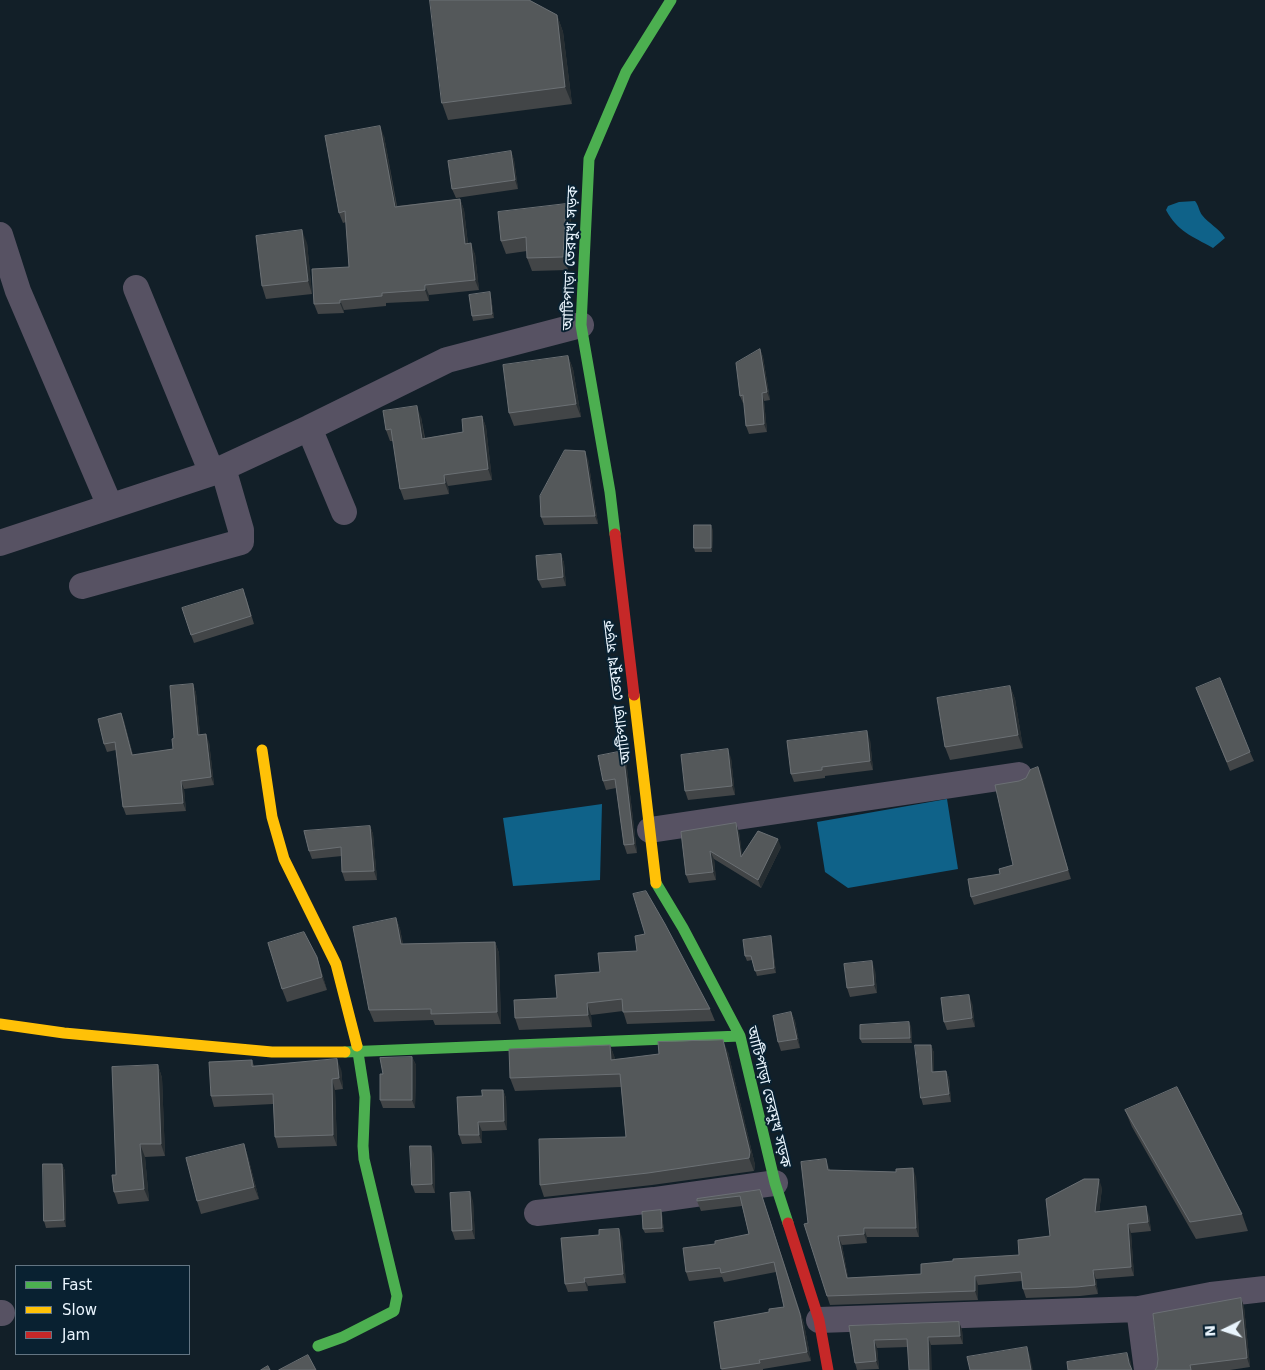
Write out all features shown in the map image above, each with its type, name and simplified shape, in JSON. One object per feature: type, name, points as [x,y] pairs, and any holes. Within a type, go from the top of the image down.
[{"type":"main road","name":"আটিপাড়া তেরমুখ সড়ক","points":[[671,0],[626,72],[589,159],[581,325],[610,492],[656,882],[740,1036],[774,1183],[819,1320],[828,1370]]},
{"type":"main road","points":[[262,750],[272,817],[284,859],[336,964],[358,1052],[365,1096],[364,1159],[397,1296],[394,1311],[343,1337],[318,1346]]},
{"type":"main road","points":[[0,1024],[64,1033],[272,1052],[358,1052],[740,1036]]},
{"type":"street","points":[[0,235],[18,291],[110,506]]},
{"type":"street","points":[[82,586],[241,542],[241,530],[217,471],[136,288]]},
{"type":"street","points":[[0,542],[217,471],[447,360],[581,325]]},
{"type":"street","points":[[309,428],[344,512]]},
{"type":"street","points":[[650,830],[1019,775]]},
{"type":"street","points":[[537,1213],[654,1200],[774,1183]]},
{"type":"street","points":[[819,1320],[1139,1309],[1211,1295],[1265,1289]]},
{"type":"street","points":[[1139,1309],[1147,1370]]},
{"type":"water","points":[[1195,201],[1202,215],[1225,238],[1213,248],[1181,229],[1175,224],[1166,210],[1168,206],[1179,202]]},
{"type":"water","points":[[947,799],[958,869],[848,888],[825,872],[817,822]]},
{"type":"water","points":[[602,804],[600,880],[513,886],[503,818]]},
{"type":"building","points":[[430,0],[529,0],[557,15],[565,87],[442,103]]},
{"type":"building","points":[[380,126],[395,207],[460,199],[465,244],[471,243],[475,280],[425,285],[425,290],[382,293],[382,296],[340,300],[340,303],[314,304],[312,269],[349,267],[345,211],[339,213],[325,136]]},
{"type":"building","points":[[511,151],[515,180],[452,189],[448,161]]},
{"type":"building","points":[[566,204],[563,257],[527,258],[526,237],[501,241],[498,212]]},
{"type":"building","points":[[302,230],[308,281],[262,286],[256,236]]},
{"type":"building","points":[[490,292],[492,314],[472,316],[469,295]]},
{"type":"building","points":[[760,349],[767,392],[762,393],[764,424],[746,426],[743,395],[740,396],[736,363]]},
{"type":"building","points":[[568,356],[576,404],[509,413],[503,365]]},
{"type":"building","points":[[417,406],[422,439],[463,432],[462,419],[482,416],[488,469],[444,475],[445,483],[400,489],[391,429],[386,430],[383,411]]},
{"type":"building","points":[[565,450],[585,451],[595,516],[541,517],[540,496]]},
{"type":"building","points":[[694,525],[711,525],[711,548],[694,548]]},
{"type":"building","points":[[561,554],[563,577],[538,580],[536,556]]},
{"type":"building","points":[[243,589],[251,616],[191,635],[182,608]]},
{"type":"building","points":[[1220,678],[1250,752],[1227,762],[1196,688]]},
{"type":"building","points":[[193,684],[198,735],[206,734],[211,777],[181,781],[183,803],[123,807],[115,742],[104,744],[98,719],[121,713],[132,755],[173,749],[172,739],[174,738],[170,686]]},
{"type":"building","points":[[1010,686],[1018,735],[945,747],[937,698]]},
{"type":"building","points":[[867,731],[870,761],[822,767],[822,770],[791,774],[787,741]]},
{"type":"building","points":[[728,749],[732,786],[685,791],[681,755]]},
{"type":"building","points":[[623,751],[634,844],[624,845],[615,779],[603,781],[598,756]]},
{"type":"building","points":[[1038,767],[1068,870],[971,897],[968,879],[1000,874],[999,869],[1013,865],[995,785],[1019,781],[1026,778],[1030,770]]},
{"type":"building","points":[[736,823],[741,857],[758,831],[778,839],[758,880],[710,851],[713,872],[686,875],[681,832]]},
{"type":"building","points":[[370,826],[374,871],[342,872],[341,847],[309,851],[304,831]]},
{"type":"building","points":[[646,891],[710,1009],[623,1012],[622,999],[587,1003],[588,1015],[515,1018],[514,1000],[557,998],[555,975],[600,972],[598,953],[637,951],[635,936],[645,934],[633,894]]},
{"type":"building","points":[[396,918],[401,944],[495,942],[497,1012],[431,1014],[431,1009],[369,1010],[353,927]]},
{"type":"building","points":[[304,932],[317,957],[322,977],[282,989],[268,943]]},
{"type":"building","points":[[771,936],[774,968],[755,971],[751,956],[745,956],[743,940]]},
{"type":"building","points":[[872,961],[874,985],[847,988],[844,964]]},
{"type":"building","points":[[969,995],[972,1018],[944,1022],[941,998]]},
{"type":"building","points":[[791,1012],[797,1039],[778,1042],[773,1016]]},
{"type":"building","points":[[909,1022],[910,1038],[860,1039],[860,1025]]},
{"type":"building","points":[[723,1040],[750,1152],[749,1158],[648,1173],[540,1185],[539,1139],[626,1137],[620,1074],[510,1078],[509,1049],[610,1045],[611,1060],[659,1054],[658,1042]]},
{"type":"building","points":[[915,1045],[931,1045],[932,1072],[946,1071],[949,1094],[921,1098]]},
{"type":"building","points":[[412,1057],[412,1100],[380,1100],[380,1074],[383,1074],[380,1058]]},
{"type":"building","points":[[337,1059],[339,1078],[332,1079],[333,1135],[275,1137],[273,1094],[211,1096],[209,1062],[252,1060],[252,1066]]},
{"type":"building","points":[[158,1065],[161,1144],[140,1144],[144,1189],[114,1192],[112,1175],[116,1175],[112,1067]]},
{"type":"building","points":[[1177,1087],[1242,1214],[1190,1222],[1125,1110]]},
{"type":"building","points":[[482,1090],[503,1090],[504,1121],[478,1122],[479,1135],[459,1135],[457,1097],[482,1096]]},
{"type":"building","points":[[244,1144],[254,1187],[197,1201],[186,1158]]},
{"type":"building","points":[[410,1146],[431,1146],[432,1184],[412,1185]]},
{"type":"building","points":[[826,1159],[828,1170],[896,1172],[896,1169],[913,1168],[916,1228],[864,1228],[864,1234],[838,1236],[847,1278],[921,1274],[921,1264],[953,1261],[953,1259],[1019,1255],[1018,1240],[1050,1236],[1046,1199],[1084,1179],[1099,1179],[1095,1212],[1146,1206],[1148,1222],[1128,1224],[1131,1267],[1093,1270],[1095,1285],[1023,1289],[1021,1272],[975,1276],[975,1291],[827,1296],[804,1224],[808,1223],[801,1162]]},
{"type":"building","points":[[43,1164],[62,1164],[64,1220],[44,1221]]},
{"type":"building","points":[[760,1190],[800,1314],[807,1352],[759,1360],[760,1363],[721,1369],[714,1322],[769,1312],[769,1309],[784,1307],[774,1262],[721,1273],[720,1268],[686,1272],[683,1248],[715,1244],[715,1241],[749,1234],[740,1196],[697,1201],[697,1199]]},
{"type":"building","points":[[470,1192],[472,1230],[452,1231],[450,1193]]},
{"type":"building","points":[[661,1210],[662,1228],[643,1229],[642,1212]]},
{"type":"building","points":[[619,1229],[623,1274],[584,1278],[585,1282],[565,1284],[561,1238],[599,1235],[599,1230]]},
{"type":"building","points":[[1241,1298],[1247,1358],[1190,1365],[1191,1370],[1155,1370],[1158,1359],[1153,1314]]},
{"type":"building","points":[[959,1322],[960,1336],[928,1337],[929,1370],[909,1370],[907,1339],[874,1340],[876,1361],[855,1363],[849,1326]]},
{"type":"building","points":[[1027,1347],[1031,1370],[970,1370],[967,1357]]},
{"type":"building","points":[[1127,1353],[1132,1370],[1068,1370],[1067,1362]]},
{"type":"building","points":[[308,1355],[316,1370],[279,1370]]},
{"type":"building","points":[[268,1366],[270,1370],[261,1370]]},
{"type":"traffic: fast","points":[[615,534],[610,492],[581,325],[589,159],[626,72],[671,0]]},
{"type":"traffic: fast","points":[[656,883],[683,928],[740,1036],[775,1183],[788,1223]]},
{"type":"traffic: fast","points":[[345,1052],[740,1036]]},
{"type":"traffic: fast","points":[[318,1346],[343,1337],[394,1311],[397,1296],[364,1159],[365,1097],[357,1046]]},
{"type":"traffic: slow","points":[[634,695],[656,883]]},
{"type":"traffic: slow","points":[[262,750],[272,817],[284,859],[336,964],[357,1046]]},
{"type":"traffic: slow","points":[[0,1024],[64,1033],[272,1052],[345,1052]]},
{"type":"traffic: jam","points":[[615,534],[634,695]]},
{"type":"traffic: jam","points":[[788,1223],[819,1320],[828,1370]]}]
